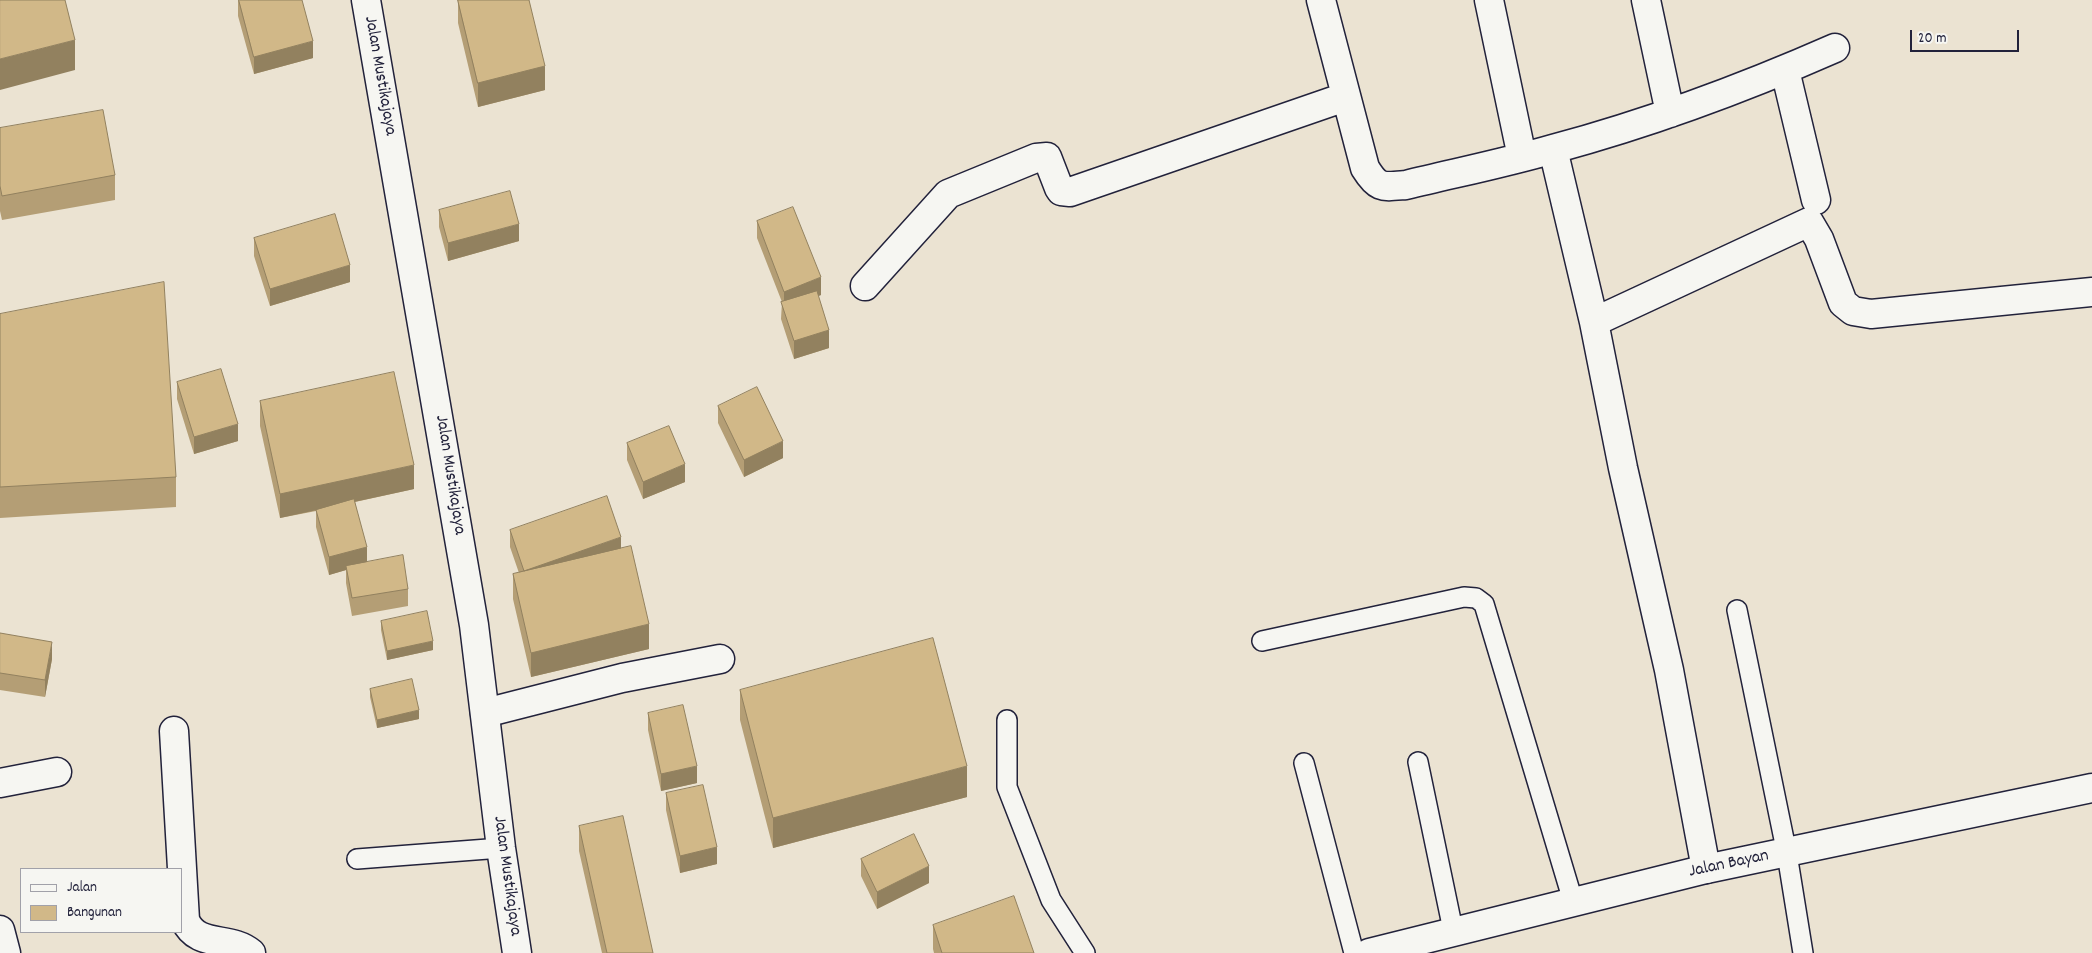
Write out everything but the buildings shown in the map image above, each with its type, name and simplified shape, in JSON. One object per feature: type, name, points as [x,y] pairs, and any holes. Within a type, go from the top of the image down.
[{"type":"street","name":"Jalan Mustikajaya","points":[[366,0],[474,625],[501,848],[517,953]]},
{"type":"street","points":[[1321,0],[1365,168],[1373,181],[1382,187],[1406,186],[1553,149],[1670,113],[1785,70],[1835,48]]},
{"type":"street","points":[[1489,0],[1522,156]]},
{"type":"street","points":[[1646,0],[1670,113]]},
{"type":"street","points":[[1785,70],[1816,200]]},
{"type":"street","points":[[865,286],[948,194],[1036,158],[1047,157],[1059,188],[1061,191],[1070,192],[1345,97]]},
{"type":"street","points":[[1553,149],[1594,322],[1623,468],[1669,670],[1706,869]]},
{"type":"street","points":[[1594,322],[1809,222],[1819,239],[1843,302],[1853,311],[1871,314],[2092,292]]},
{"type":"street","points":[[485,713],[622,678],[720,659]]},
{"type":"street","points":[[174,731],[182,868]]},
{"type":"street","points":[[0,783],[57,772]]},
{"type":"street","name":"Jalan Bayan","points":[[1369,953],[1453,930],[1706,869],[2091,792]]},
{"type":"street","points":[[182,868],[185,920],[189,930],[196,936],[240,945],[251,953]]},
{"type":"street","points":[[0,930],[6,953]]},
{"type":"lane","points":[[1262,640],[1464,597],[1476,598],[1484,604],[1573,901]]},
{"type":"lane","points":[[1737,610],[1787,854],[1802,953]]},
{"type":"lane","points":[[1007,720],[1007,787],[1051,900],[1085,953]]},
{"type":"lane","points":[[1418,762],[1453,930]]},
{"type":"lane","points":[[1304,763],[1354,953]]},
{"type":"lane","points":[[357,859],[501,848]]}]
